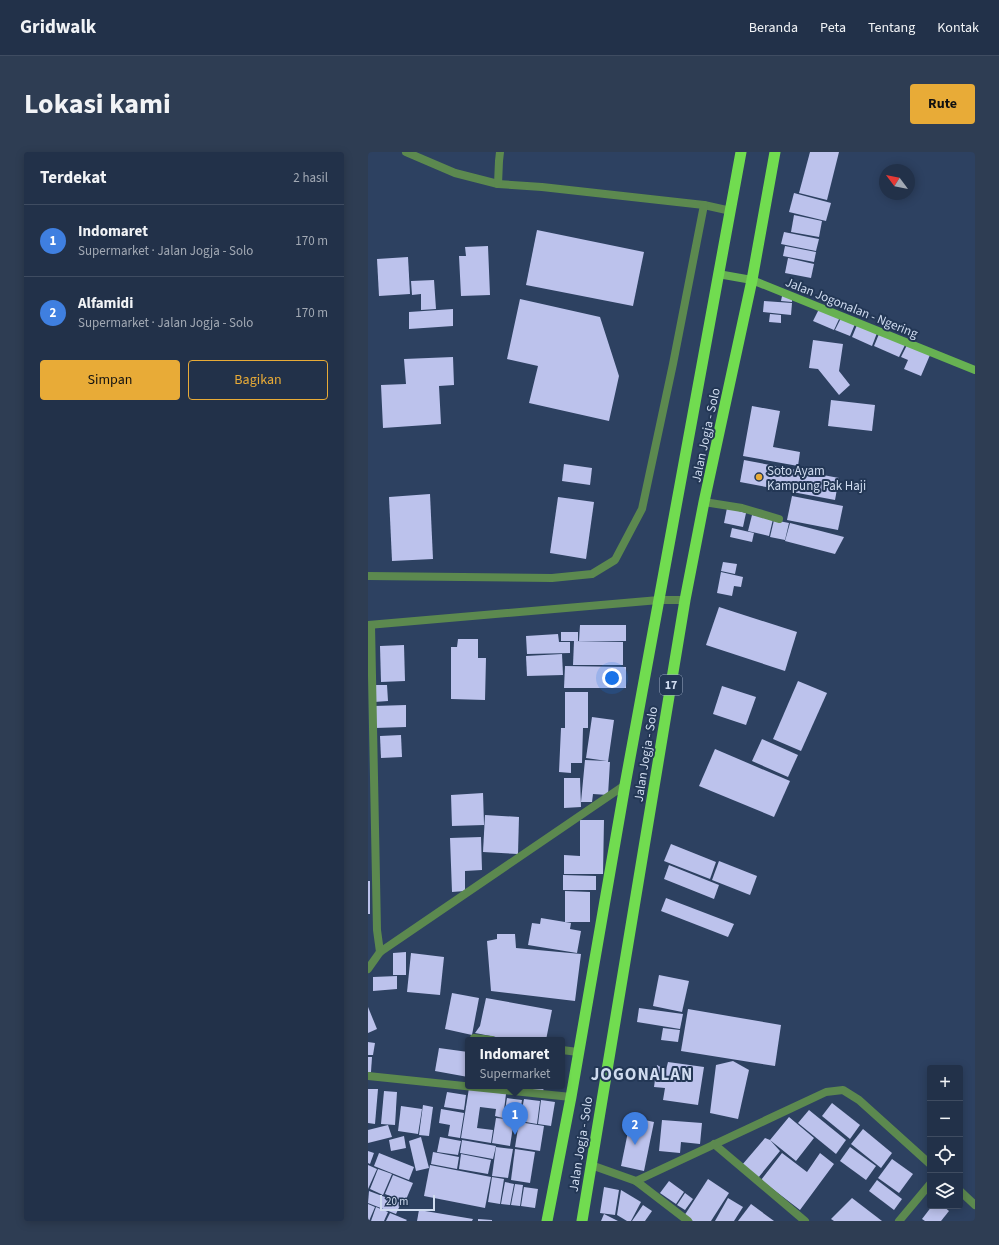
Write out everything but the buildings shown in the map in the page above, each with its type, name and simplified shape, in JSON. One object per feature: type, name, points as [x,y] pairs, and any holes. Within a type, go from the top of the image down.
[{"type":"highway","name":"Jalan Jogja - Solo","points":[[548,1221],[625,785],[741,152]]},
{"type":"highway","name":"Jalan Jogja - Solo","points":[[582,1221],[685,600],[704,502],[752,280],[775,152]]},
{"type":"main road","name":"Jalan Jogonalan - Ngering","points":[[718,274],[752,280],[975,370]]},
{"type":"street","points":[[406,152],[454,173],[498,184],[542,187],[704,205],[731,211]]},
{"type":"street","points":[[498,184],[500,152]]},
{"type":"street","points":[[368,576],[552,578],[592,574],[615,560],[642,510],[673,364],[704,205]]},
{"type":"street","points":[[704,502],[742,508],[779,519]]},
{"type":"street","points":[[380,952],[377,923],[369,625],[659,600],[685,600]]},
{"type":"street","points":[[368,969],[380,952],[625,785]]},
{"type":"street","points":[[565,1050],[578,1052]]},
{"type":"street","points":[[368,1076],[465,1086]]},
{"type":"street","points":[[494,1089],[571,1097]]},
{"type":"street","points":[[636,1181],[826,1092],[843,1090],[859,1100],[927,1161]]},
{"type":"street","points":[[714,1144],[805,1221]]},
{"type":"street","points":[[591,1164],[636,1181],[688,1221]]},
{"type":"street","points":[[899,1221],[927,1188]]},
{"type":"street","points":[[963,1194],[975,1204]]},
{"type":"place","name":"Soto Ayam Kampung Pak Haji","points":[[759,477]]},
{"type":"place","name":"Indomaret","points":[[515,1135]]},
{"type":"place","name":"Alfamidi","points":[[635,1145]]},
{"type":"district","name":"JOGONALAN","points":[[642,1074]]}]
